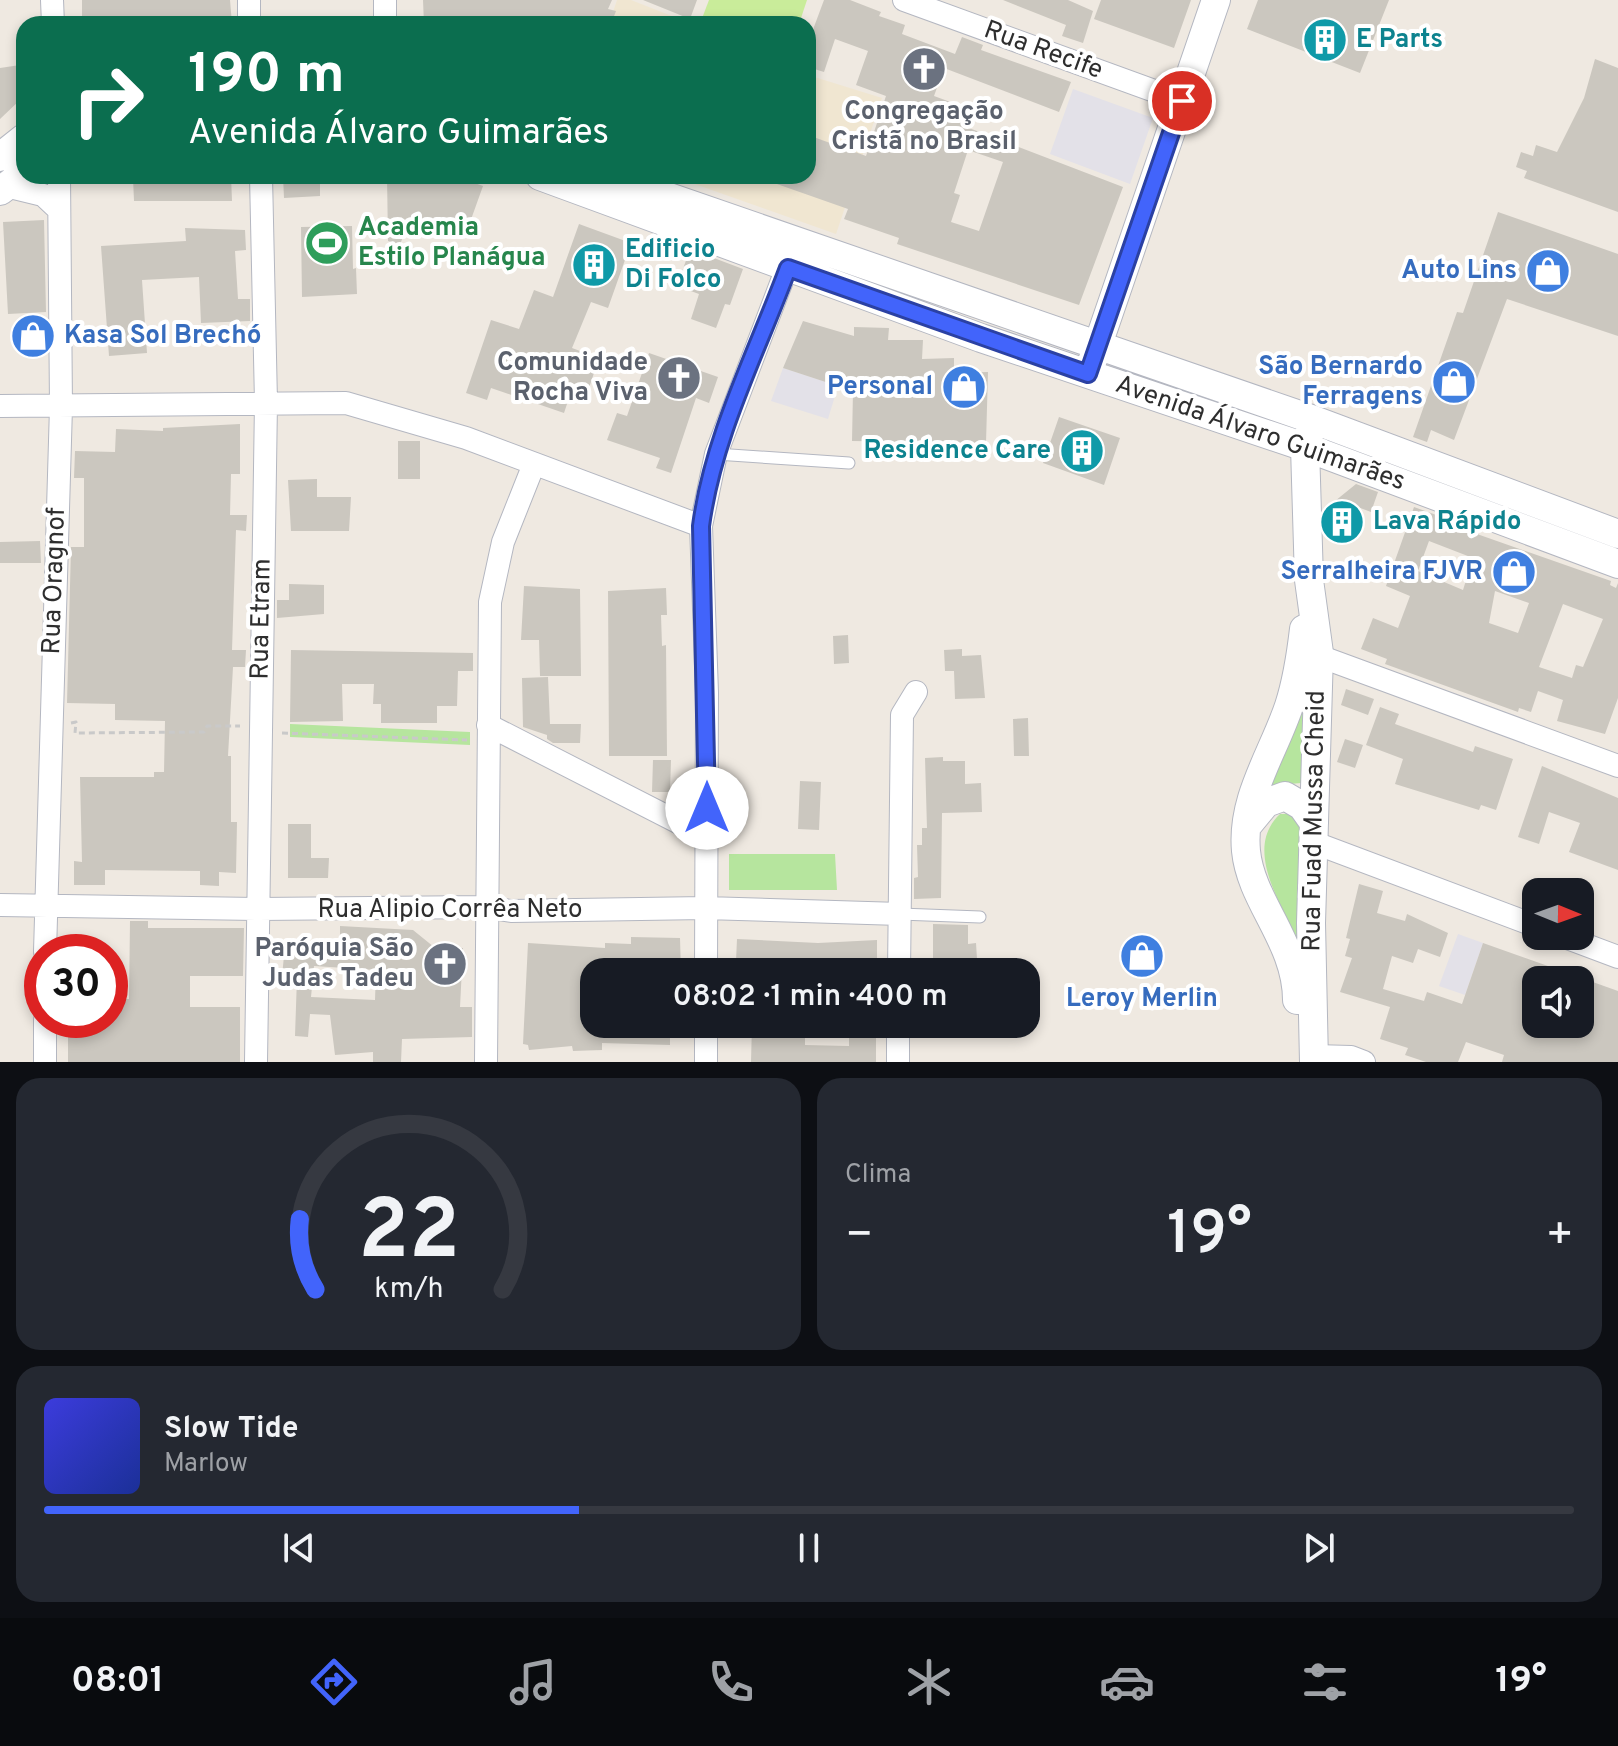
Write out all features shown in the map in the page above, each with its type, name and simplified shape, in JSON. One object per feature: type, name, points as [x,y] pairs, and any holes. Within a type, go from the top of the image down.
[{"type":"street","name":"Rua Recife","points":[[904,0],[1182,101]]},
{"type":"street","points":[[1088,374],[1216,0]]},
{"type":"street","points":[[0,157],[16,144]]},
{"type":"street","points":[[10,183],[43,195],[59,210]]},
{"type":"street","name":"Rua Oragnof","points":[[45,934],[61,407],[59,184]]},
{"type":"street","name":"Rua Etram","points":[[256,1062],[266,402],[261,184]]},
{"type":"street","name":"Avenida Álvaro Guimarães","points":[[565,184],[792,256],[933,305],[1088,374],[1305,447],[1618,564]]},
{"type":"street","name":"Avenida Álvaro Guimarães","points":[[626,184],[792,256]]},
{"type":"street","points":[[706,958],[707,837],[701,526],[716,454],[792,256]]},
{"type":"street","name":"Avenida Álvaro Guimarães","points":[[933,305],[1098,346],[1314,420],[1618,534]]},
{"type":"street","points":[[0,406],[346,403],[466,438],[701,526]]},
{"type":"street","name":"Rua Fuad Mussa Cheid","points":[[1308,1060],[1319,656],[1309,580],[1305,447],[1314,420]]},
{"type":"street","points":[[486,1062],[485,907],[493,577],[534,464]]},
{"type":"street","name":"Rua Fuad Mussa Cheid","points":[[1308,1060],[1292,964],[1250,867],[1246,826],[1259,776],[1296,681],[1309,580]]},
{"type":"street","points":[[1319,656],[1618,766]]},
{"type":"street","points":[[899,958],[902,715],[916,692]]},
{"type":"street","points":[[488,725],[707,837]]},
{"type":"street","points":[[1246,826],[1266,803],[1285,796],[1302,806],[1314,833],[1522,920]]},
{"type":"street","name":"Rua Alipio Corrêa Neto","points":[[0,905],[258,909],[485,907],[511,911],[705,908],[900,914]]},
{"type":"street","points":[[1594,948],[1618,957]]},
{"type":"street","points":[[45,1038],[45,1062]]},
{"type":"street","points":[[706,1038],[706,1062]]},
{"type":"street","points":[[898,1038],[898,1062]]},
{"type":"street","points":[[1308,1060],[1351,1057],[1364,1062]]},
{"type":"lane","points":[[716,454],[849,463]]},
{"type":"lane","points":[[900,914],[980,917]]},
{"type":"path","points":[[69,737],[69,723],[76,722],[75,733],[204,732],[207,726],[260,726]]},
{"type":"path","points":[[286,732],[469,740]]},
{"type":"shaded area","points":[[617,0],[631,0],[672,16],[612,16]]},
{"type":"shaded area","points":[[816,77],[882,98],[836,234],[695,184],[816,184]]},
{"type":"shaded area","points":[[1073,89],[1153,118],[1130,184],[1050,154]]},
{"type":"shaded area","points":[[783,368],[838,386],[828,419],[771,401]]},
{"type":"shaded area","points":[[1458,934],[1483,943],[1465,995],[1439,986]]},
{"type":"green space","points":[[709,0],[807,0],[802,16],[703,16]]},
{"type":"green space","points":[[1308,693],[1301,783],[1268,786]]},
{"type":"green space","points":[[290,724],[470,732],[470,745],[290,737]]},
{"type":"green space","points":[[1280,814],[1290,814],[1302,829],[1298,941],[1275,893],[1265,860],[1269,828]]},
{"type":"green space","points":[[729,854],[835,854],[837,890],[729,890]]},
{"type":"building","points":[[82,0],[230,0],[231,16],[82,16]]},
{"type":"building","points":[[423,0],[612,0],[608,9],[616,11],[614,16],[424,16]]},
{"type":"building","points":[[643,0],[697,0],[691,16],[683,16]]},
{"type":"building","points":[[824,0],[850,0],[881,12],[879,16],[905,25],[902,34],[955,54],[962,37],[983,45],[981,50],[1071,82],[1059,112],[944,68],[934,96],[975,111],[969,128],[1123,187],[1079,305],[897,244],[899,238],[844,219],[848,209],[777,184],[816,184],[816,138],[866,156],[886,96],[856,85],[868,51],[835,39],[824,72],[816,70],[816,22]],"holes":[[[968,150],[1003,162],[979,231],[951,222],[960,195],[954,193]]]},
{"type":"building","points":[[1003,0],[1068,0],[1093,11],[1083,43],[1062,36],[1066,25]]},
{"type":"building","points":[[1101,0],[1191,0],[1174,48],[1094,19]]},
{"type":"building","name":"E Parts","points":[[1258,0],[1389,0],[1360,73],[1247,29]]},
{"type":"building","points":[[1595,59],[1618,68],[1618,212],[1524,178],[1527,171],[1516,167],[1521,152],[1533,156],[1536,145],[1557,152],[1584,98]]},
{"type":"building","points":[[16,66],[16,104],[0,119],[0,68]]},
{"type":"building","points":[[133,184],[231,184],[232,201],[134,201]]},
{"type":"building","points":[[283,184],[320,184],[320,196],[284,198]]},
{"type":"building","points":[[387,184],[483,186],[464,239],[409,219],[400,245],[388,241]]},
{"type":"building","name":"Auto Lins","points":[[1498,212],[1618,254],[1618,336],[1507,299],[1454,440],[1431,430],[1427,442],[1413,437],[1457,312],[1463,313]]},
{"type":"building","points":[[44,220],[46,312],[8,314],[3,222]]},
{"type":"building","points":[[579,224],[631,243],[608,308],[591,302],[572,348],[599,358],[586,397],[571,392],[564,413],[491,388],[487,400],[466,393],[491,320],[519,329],[534,290],[553,297]]},
{"type":"building","points":[[352,226],[357,294],[302,297],[301,227]]},
{"type":"building","points":[[185,228],[245,230],[246,250],[235,251],[238,299],[250,299],[250,321],[201,323],[199,277],[142,280],[147,353],[109,356],[101,246],[186,241]]},
{"type":"building","points":[[690,249],[743,269],[730,305],[725,304],[716,328],[691,319],[699,294],[677,286]]},
{"type":"building","points":[[803,321],[854,336],[854,327],[889,328],[888,340],[923,340],[922,359],[954,358],[954,373],[988,372],[986,443],[852,441],[853,391],[783,368]]},
{"type":"building","points":[[649,353],[718,377],[709,403],[696,398],[671,473],[656,468],[660,458],[607,440],[617,413],[627,416]]},
{"type":"building","name":"Residence Care","points":[[1059,417],[1120,438],[1104,485],[1043,463]]},
{"type":"building","points":[[240,424],[240,474],[231,474],[230,515],[247,515],[246,531],[236,530],[232,650],[246,650],[245,667],[233,667],[228,756],[231,756],[231,822],[237,822],[236,873],[219,872],[219,886],[200,885],[200,871],[105,870],[105,885],[74,885],[74,861],[82,862],[80,777],[154,777],[154,772],[164,772],[165,721],[115,720],[115,704],[67,703],[71,547],[84,547],[84,478],[74,478],[75,451],[115,452],[116,429],[163,431],[163,428]]},
{"type":"building","points":[[398,441],[420,441],[420,479],[398,479]]},
{"type":"building","points":[[317,479],[317,497],[351,497],[349,531],[291,531],[288,480]]},
{"type":"building","name":"Lava Rápido","points":[[1356,484],[1378,492],[1371,512],[1355,506],[1339,544],[1335,501]]},
{"type":"building","points":[[1414,507],[1478,530],[1477,534],[1611,581],[1610,585],[1616,588],[1618,583],[1618,698],[1605,734],[1557,721],[1563,700],[1538,691],[1531,712],[1519,708],[1518,712],[1385,664],[1387,659],[1361,649],[1373,618],[1398,628],[1410,596],[1386,586]],"holes":[[[1429,541],[1473,558],[1463,590],[1418,571]],[[1495,591],[1529,603],[1518,633],[1489,623]],[[1563,604],[1603,619],[1583,667],[1576,665],[1572,678],[1539,667]]]},
{"type":"building","points":[[40,541],[41,563],[0,563],[0,542]]},
{"type":"building","points":[[289,584],[324,585],[324,614],[277,618],[277,600],[289,600]]},
{"type":"building","points":[[524,586],[580,589],[581,676],[540,676],[539,640],[521,640]]},
{"type":"building","points":[[666,588],[667,615],[661,615],[662,646],[666,645],[667,756],[609,756],[608,591]]},
{"type":"building","points":[[848,635],[849,663],[834,664],[833,636]]},
{"type":"building","points":[[962,649],[962,656],[981,655],[985,698],[955,699],[954,671],[945,671],[944,650]]},
{"type":"building","points":[[291,650],[473,653],[473,671],[458,671],[457,706],[437,706],[437,723],[381,723],[381,704],[373,704],[374,684],[342,684],[343,721],[290,722]]},
{"type":"building","points":[[548,677],[550,724],[581,724],[580,743],[553,743],[547,735],[523,727],[522,678]]},
{"type":"building","points":[[1346,689],[1374,699],[1368,715],[1341,705]]},
{"type":"building","points":[[1380,707],[1399,714],[1395,724],[1473,752],[1475,746],[1513,759],[1496,810],[1481,805],[1479,810],[1395,784],[1403,759],[1366,745]]},
{"type":"building","points":[[1028,718],[1029,756],[1014,756],[1013,719]]},
{"type":"building","points":[[1345,739],[1363,745],[1355,768],[1337,762]]},
{"type":"building","points":[[943,757],[943,761],[965,761],[965,784],[981,783],[982,812],[942,813],[941,898],[914,899],[914,878],[918,877],[917,845],[922,845],[922,828],[927,828],[925,758]]},
{"type":"building","points":[[653,760],[671,760],[670,792],[652,792]]},
{"type":"building","points":[[1542,766],[1618,798],[1618,870],[1569,852],[1580,823],[1549,812],[1539,844],[1518,837]]},
{"type":"building","points":[[800,781],[821,782],[819,830],[798,829]]},
{"type":"building","points":[[288,824],[311,824],[311,858],[329,858],[328,878],[288,878]]},
{"type":"building","points":[[1359,884],[1383,891],[1377,913],[1405,921],[1407,914],[1448,933],[1440,957],[1418,949],[1413,963],[1392,956],[1383,989],[1424,1001],[1427,992],[1462,1004],[1483,943],[1548,966],[1522,966],[1522,1038],[1594,1038],[1594,982],[1618,991],[1618,1062],[1502,1062],[1504,1055],[1466,1042],[1458,1062],[1426,1062],[1405,1055],[1408,1048],[1380,1039],[1390,1007],[1340,992],[1352,958],[1345,956],[1350,939],[1346,938]]},
{"type":"building","points":[[130,921],[148,921],[148,928],[244,928],[243,976],[190,976],[190,1007],[240,1007],[240,1062],[68,1062],[68,1038],[128,1038]]},
{"type":"building","points":[[933,924],[968,925],[968,944],[976,943],[977,958],[933,958]]},
{"type":"building","points":[[340,926],[413,930],[434,947],[463,948],[460,1007],[472,1007],[472,1037],[402,1039],[401,1062],[373,1062],[373,1052],[335,1055],[330,1015],[310,1014],[308,1037],[295,1036],[297,977],[282,976],[285,946],[340,949]],"holes":[[[314,966],[376,970],[375,1000],[311,997]]]},
{"type":"building","points":[[631,937],[680,938],[681,958],[580,958],[580,1038],[670,1038],[670,1045],[602,1043],[602,1050],[573,1051],[572,1046],[529,1050],[528,1045],[523,1044],[528,943],[605,948],[605,943],[631,944]]},
{"type":"building","points":[[737,939],[818,943],[877,940],[877,958],[736,958]]},
{"type":"building","points":[[752,1038],[805,1038],[805,1045],[849,1046],[849,1038],[876,1038],[876,1062],[751,1062]]},
{"type":"place","name":"E Parts","points":[[1325,40]]},
{"type":"place","name":"Congregação Cristã no Brasil","points":[[924,69]]},
{"type":"place","name":"Academia Estilo Planágua","points":[[327,243]]},
{"type":"place","name":"Edificio Di Folco","points":[[594,265]]},
{"type":"place","name":"Auto Lins","points":[[1548,271]]},
{"type":"place","name":"Kasa Sol Brechó","points":[[33,336]]},
{"type":"place","name":"Comunidade Rocha Viva","points":[[679,378]]},
{"type":"place","name":"São Bernardo Ferragens","points":[[1454,382]]},
{"type":"place","name":"Personal","points":[[964,387]]},
{"type":"place","name":"Residence Care","points":[[1082,451]]},
{"type":"place","name":"Lava Rápido","points":[[1342,522]]},
{"type":"place","name":"Serralheira FJVR","points":[[1514,572]]},
{"type":"place","name":"Leroy Merlin","points":[[1142,956]]},
{"type":"place","name":"Paróquia São Judas Tadeu","points":[[445,964]]},
{"type":"route","points":[[707,808],[707,693],[701,526],[716,454],[788,268],[1088,374],[1182,101]]}]
